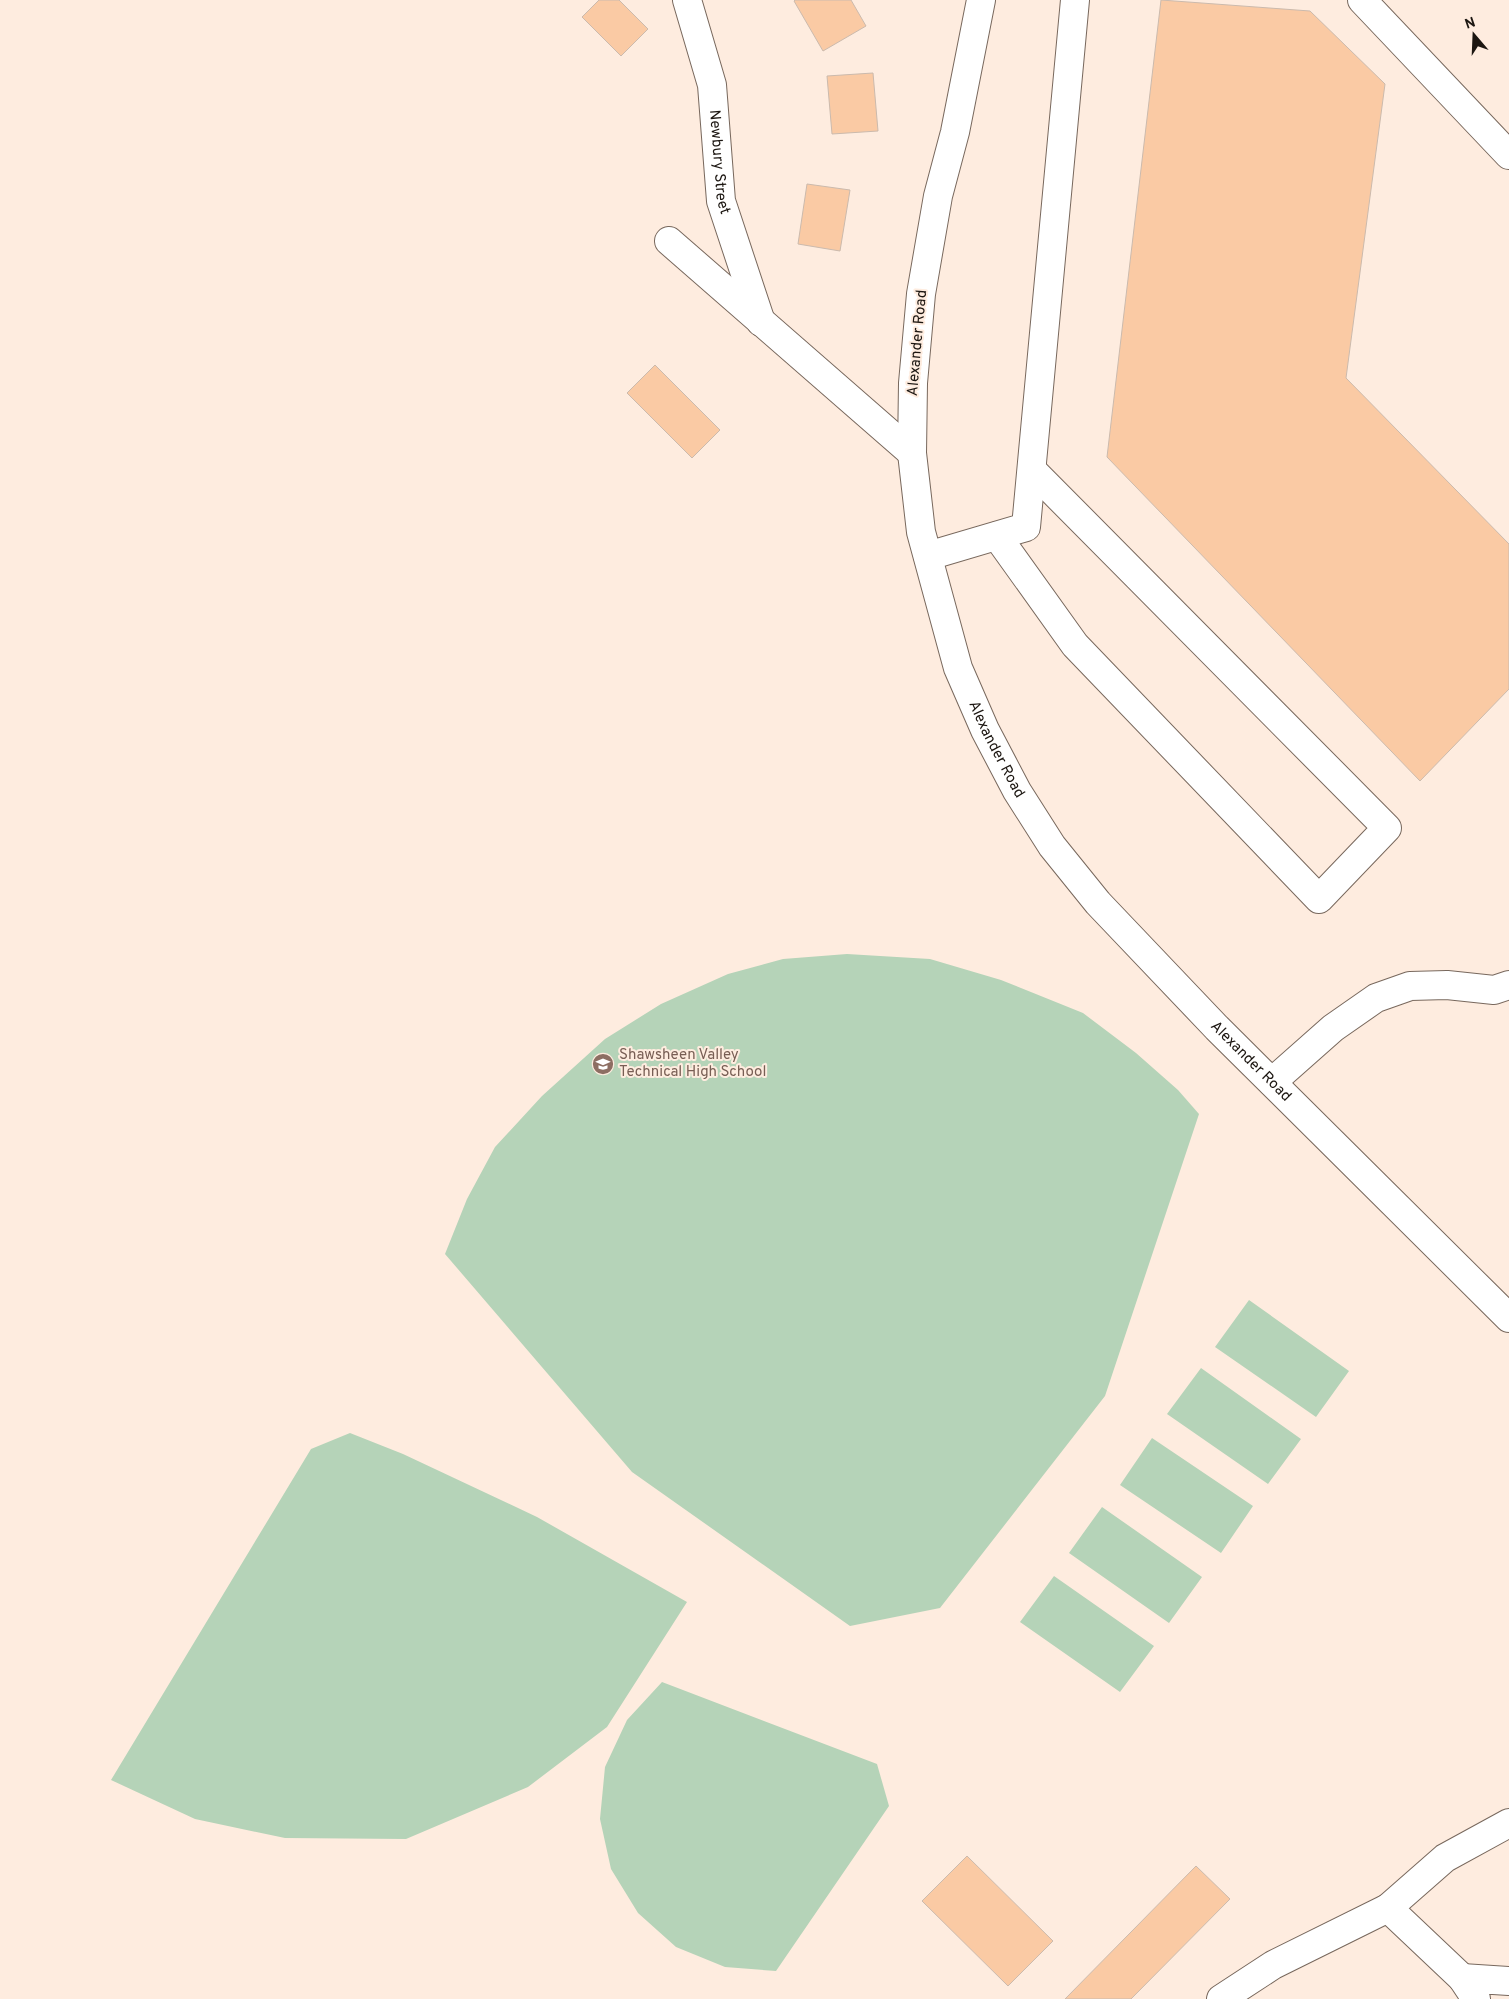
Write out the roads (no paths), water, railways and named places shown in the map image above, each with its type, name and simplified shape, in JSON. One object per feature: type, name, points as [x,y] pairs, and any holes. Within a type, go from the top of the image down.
[{"type":"street","name":"Newbury Street","points":[[687,0],[712,85],[721,201],[761,322]]},
{"type":"street","name":"Alexander Road","points":[[981,0],[955,132],[938,196],[921,294],[913,383],[912,453],[921,532],[958,668],[985,730],[1018,791],[1052,846],[1098,903],[1217,1028],[1509,1318]]},
{"type":"street","points":[[928,556],[1026,527],[1075,0]]},
{"type":"street","points":[[1362,0],[1509,155]]},
{"type":"street","points":[[669,242],[912,453]]},
{"type":"street","points":[[997,536],[1075,645],[1319,899],[1387,828],[1032,470]]},
{"type":"street","points":[[1272,1082],[1333,1028],[1376,998],[1410,986],[1446,985],[1504,994]]},
{"type":"street","points":[[1221,1999],[1274,1965],[1388,1908],[1445,1858],[1509,1823]]},
{"type":"street","points":[[1388,1908],[1469,1989],[1509,1981]]},
{"type":"place","name":"Shawsheen Valley Technical High School","points":[[603,1064]]}]
